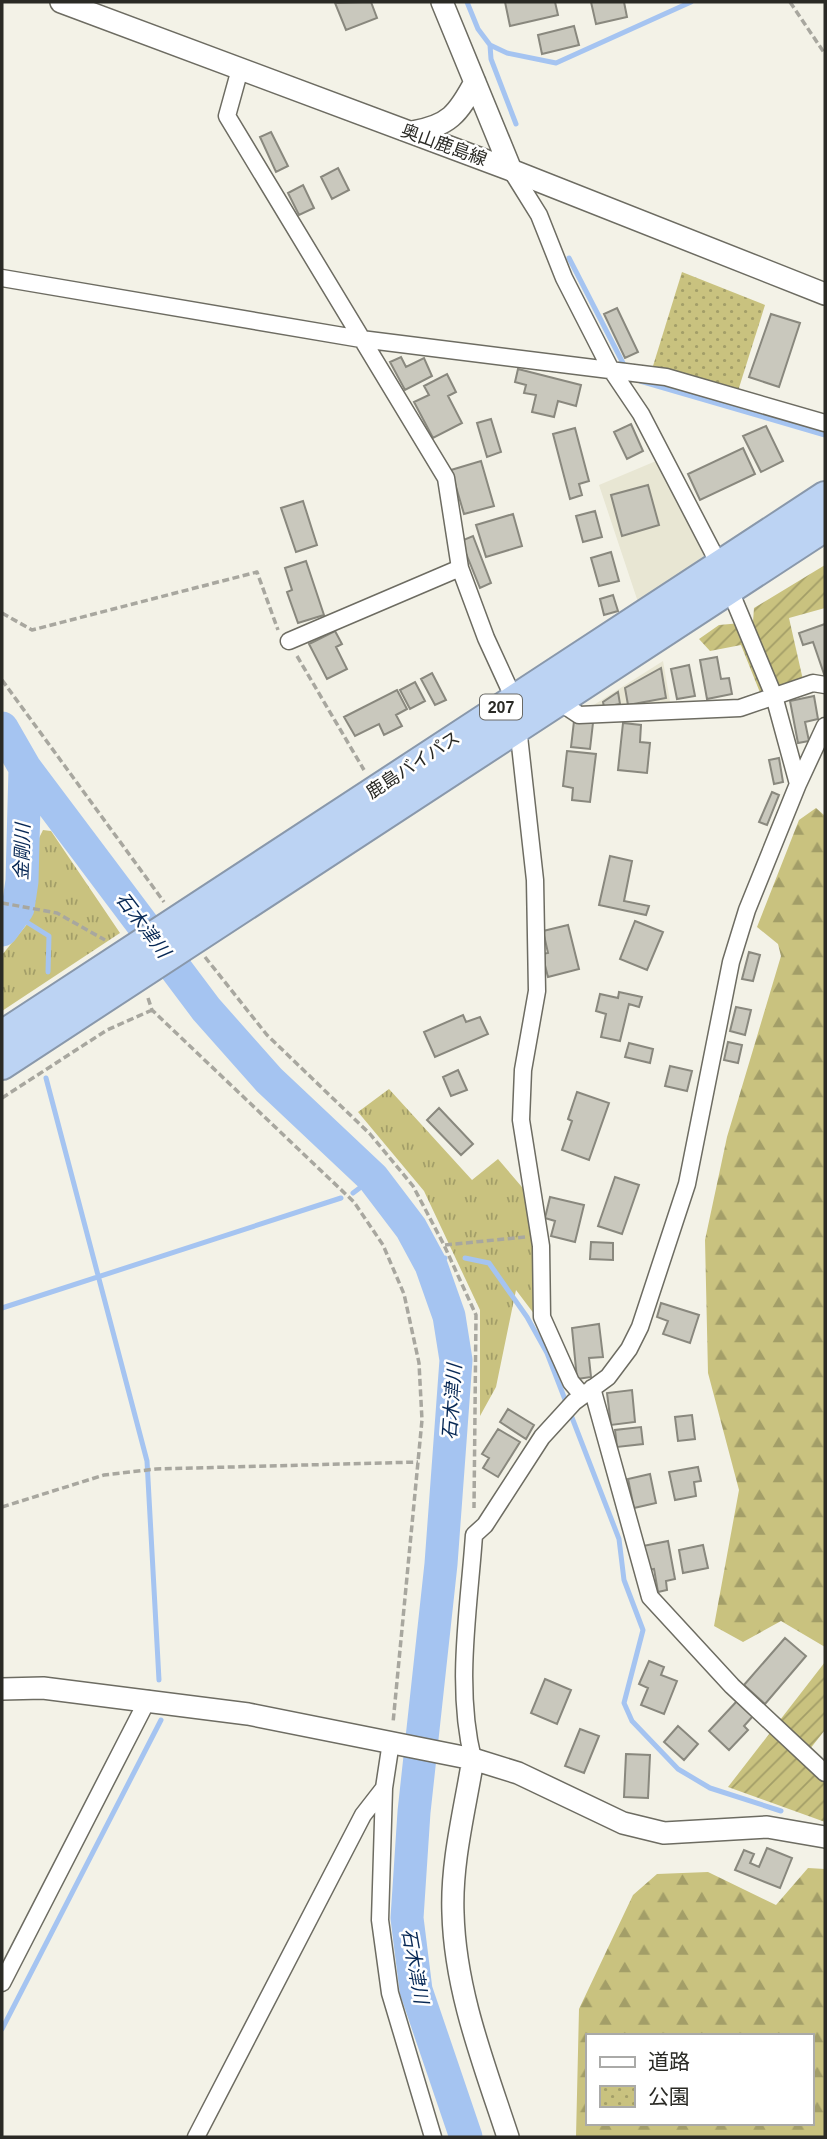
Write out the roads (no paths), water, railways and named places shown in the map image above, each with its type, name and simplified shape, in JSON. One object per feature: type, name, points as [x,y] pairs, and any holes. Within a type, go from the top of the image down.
[{"type":"highway","name":"鹿島バイパス","points":[[2,1035],[125,970],[558,701],[723,577],[825,496]]},
{"type":"highway","name":"鹿島バイパス","points":[[186,931],[374,791],[514,699],[723,577],[825,527]]},
{"type":"highway","name":"鹿島バイパス","points":[[2,1065],[125,970]]},
{"type":"street","name":"奥山鹿島線","points":[[61,2],[511,170],[825,294]]},
{"type":"street","points":[[442,2],[511,170],[539,215],[564,278],[621,370],[640,414],[723,577],[774,696],[798,784]]},
{"type":"street","points":[[240,69],[227,116],[446,478],[460,568],[486,638],[514,699]]},
{"type":"street","points":[[410,132],[435,128],[451,119],[463,106],[475,82]]},
{"type":"street","points":[[2,278],[361,339],[666,377],[825,423]]},
{"type":"street","points":[[289,641],[460,568]]},
{"type":"street","points":[[558,701],[579,715],[740,708],[813,683],[825,685]]},
{"type":"street","points":[[508,2137],[467,2009],[452,1911],[474,1759],[465,1727],[465,1662],[474,1535],[485,1525],[542,1437],[560,1415],[608,1377],[629,1349],[640,1327],[687,1184],[731,962],[747,910],[798,784],[825,726]]},
{"type":"street","points":[[518,727],[535,880],[537,991],[523,1070],[521,1120],[541,1246],[542,1317],[571,1382],[583,1395],[650,1597],[732,1686],[825,1773]]},
{"type":"street","points":[[2,1689],[43,1688],[148,1699],[248,1714],[474,1759],[518,1773],[623,1823],[663,1833],[767,1826],[825,1837]]},
{"type":"street","points":[[2,1983],[148,1699]]},
{"type":"street","points":[[393,1743],[384,1788],[380,1920],[390,1993],[433,2137]]},
{"type":"street","points":[[196,2137],[363,1815],[384,1788]]},
{"type":"waterway","points":[[467,2],[478,29],[490,45],[507,53],[556,63],[691,2]]},
{"type":"waterway","points":[[490,45],[491,59],[516,124]]},
{"type":"waterway","points":[[569,258],[626,369]]},
{"type":"waterway","points":[[640,381],[825,435]]},
{"type":"waterway","name":"石木津川","points":[[2,728],[25,768],[206,1009],[269,1080],[373,1178],[411,1228],[431,1265],[449,1316],[456,1360],[441,1564],[414,1812],[407,1918],[416,1990],[466,2137]]},
{"type":"waterway","name":"金剛川","points":[[2,930],[18,908],[22,881],[25,768]]},
{"type":"waterway","points":[[13,917],[49,936],[48,972]]},
{"type":"waterway","points":[[46,1078],[147,1461],[159,1680]]},
{"type":"waterway","points":[[353,1193],[373,1178]]},
{"type":"waterway","points":[[2,1308],[341,1198]]},
{"type":"waterway","points":[[431,1265],[445,1258]]},
{"type":"waterway","points":[[465,1258],[489,1263],[527,1317],[547,1353],[619,1539],[624,1580],[643,1630],[624,1703],[632,1721],[678,1769],[710,1788],[781,1811]]},
{"type":"waterway","points":[[2,2029],[161,1720]]}]
